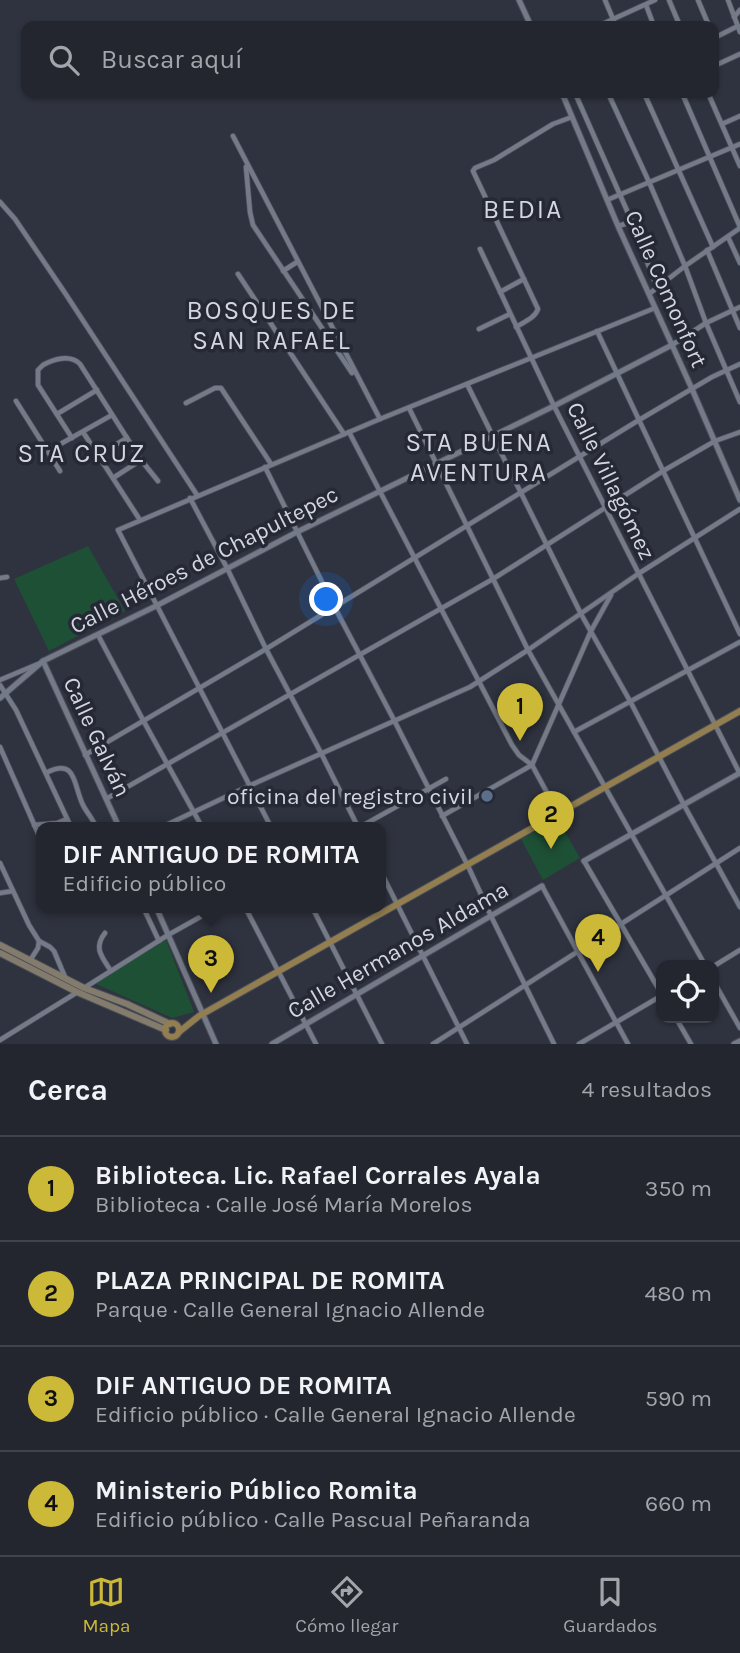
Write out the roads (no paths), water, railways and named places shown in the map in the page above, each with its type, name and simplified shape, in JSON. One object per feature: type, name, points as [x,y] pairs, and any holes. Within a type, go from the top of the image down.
[{"type":"main road","points":[[386,911],[740,711]]},
{"type":"main road","points":[[166,1044],[172,1032],[383,913]]},
{"type":"main road","points":[[0,945],[84,988],[127,1004],[172,1032]]},
{"type":"main road","points":[[0,953],[77,992],[172,1032]]},
{"type":"street","points":[[519,0],[529,21]]},
{"type":"street","points":[[605,0],[613,20],[655,0]]},
{"type":"street","points":[[668,0],[678,21]]},
{"type":"street","points":[[698,0],[707,21]]},
{"type":"street","points":[[719,36],[739,29],[727,0]]},
{"type":"street","points":[[646,5],[652,21]]},
{"type":"street","points":[[734,17],[740,10]]},
{"type":"street","points":[[719,64],[740,54]]},
{"type":"street","name":"Calle Comonfort","points":[[564,98],[740,500]]},
{"type":"street","points":[[577,98],[632,222],[657,288]]},
{"type":"street","points":[[610,98],[685,266],[740,402]]},
{"type":"street","points":[[646,98],[713,247]]},
{"type":"street","points":[[649,294],[740,227],[684,98]]},
{"type":"street","points":[[710,98],[740,166]]},
{"type":"street","points":[[722,124],[740,116]]},
{"type":"street","points":[[516,327],[533,317],[538,309],[473,171],[553,124],[572,117]]},
{"type":"street","points":[[233,136],[380,419]]},
{"type":"street","points":[[607,200],[740,144]]},
{"type":"street","points":[[245,163],[251,219],[257,232],[361,386]]},
{"type":"street","points":[[0,202],[15,219],[65,293],[197,495]]},
{"type":"street","points":[[618,226],[632,222]]},
{"type":"street","points":[[728,237],[740,263]]},
{"type":"street","name":"Calle Villagómez","points":[[480,249],[554,406],[740,774]]},
{"type":"street","points":[[708,250],[740,328]]},
{"type":"street","points":[[283,271],[297,262]]},
{"type":"street","points":[[237,274],[346,433],[381,491],[512,745],[519,755],[532,765],[558,813]]},
{"type":"street","points":[[500,292],[524,279]]},
{"type":"street","points":[[269,822],[118,530],[271,464],[655,307]]},
{"type":"street","points":[[672,345],[706,323],[740,307]]},
{"type":"street","points":[[479,328],[510,314]]},
{"type":"street","points":[[597,331],[740,634]]},
{"type":"street","points":[[328,338],[335,333]]},
{"type":"street","name":"Calle Héroes de Chapultepec","points":[[0,698],[43,661],[672,345]]},
{"type":"street","points":[[72,438],[38,385],[40,367],[47,362],[67,358],[80,363],[141,460],[158,481]]},
{"type":"street","points":[[85,755],[266,649],[692,388],[740,364]]},
{"type":"street","points":[[467,384],[581,614],[739,904]]},
{"type":"street","points":[[186,402],[215,388],[221,388],[271,464]]},
{"type":"street","points":[[57,414],[97,390]]},
{"type":"street","points":[[16,401],[60,471]]},
{"type":"street","points":[[410,408],[528,650],[702,960]]},
{"type":"street","points":[[48,451],[112,415]]},
{"type":"street","points":[[83,432],[140,520]]},
{"type":"street","points":[[106,799],[493,579],[663,471],[715,441],[740,432]]},
{"type":"street","points":[[97,455],[127,438]]},
{"type":"street","points":[[113,478],[141,460]]},
{"type":"street","points":[[265,467],[429,789],[554,1044]]},
{"type":"street","points":[[190,498],[356,822]]},
{"type":"street","points":[[173,822],[480,681],[740,509]]},
{"type":"street","points":[[0,578],[7,577]]},
{"type":"street","points":[[442,816],[532,765],[591,631],[611,594]]},
{"type":"street","points":[[98,635],[199,822]]},
{"type":"street","points":[[573,732],[740,642]]},
{"type":"street","points":[[43,661],[0,683],[16,710],[68,822]]},
{"type":"street","name":"Calle Galván","points":[[43,661],[118,822]]},
{"type":"street","points":[[0,747],[36,829]]},
{"type":"street","points":[[46,773],[60,768],[67,769],[93,822]]},
{"type":"street","points":[[656,985],[584,861],[740,774]]},
{"type":"street","points":[[368,822],[446,779]]},
{"type":"street","points":[[57,822],[67,819]]},
{"type":"street","points":[[433,1044],[740,848]]},
{"type":"street","points":[[0,863],[39,941],[54,951],[65,977]]},
{"type":"street","points":[[386,882],[467,1044]]},
{"type":"street","points":[[542,886],[628,1044]]},
{"type":"street","name":"Calle Hermanos Aldama","points":[[272,1044],[542,886]]},
{"type":"street","points":[[0,893],[13,891]]},
{"type":"street","points":[[146,913],[159,941]]},
{"type":"street","points":[[159,913],[216,1044]]},
{"type":"street","points":[[0,1040],[207,913]]},
{"type":"street","points":[[247,913],[316,1044]]},
{"type":"street","points":[[315,913],[382,1044]]},
{"type":"street","points":[[105,933],[99,940],[99,948],[111,971]]},
{"type":"street","points":[[31,959],[39,941]]},
{"type":"street","points":[[719,963],[740,950]]},
{"type":"street","points":[[719,991],[740,1028]]},
{"type":"street","points":[[579,1044],[656,997]]},
{"type":"street","points":[[679,1023],[691,1044]]},
{"type":"street","points":[[734,1044],[740,1041]]},
{"type":"place","name":"Biblioteca. Lic. Rafael Corrales Ayala","points":[[520,741]]},
{"type":"place","name":"oficina del registro civil","points":[[487,796]]},
{"type":"place","name":"PLAZA PRINCIPAL DE ROMITA","points":[[551,849]]},
{"type":"place","name":"Ministerio Público Romita","points":[[598,972]]},
{"type":"place","name":"DIF ANTIGUO DE ROMITA","points":[[211,993]]},
{"type":"district","name":"BEDIA","points":[[523,209]]},
{"type":"district","name":"BOSQUES DE SAN RAFAEL","points":[[272,325]]},
{"type":"district","name":"STA CRUZ","points":[[82,453]]},
{"type":"district","name":"STA BUENA AVENTURA","points":[[479,457]]}]
